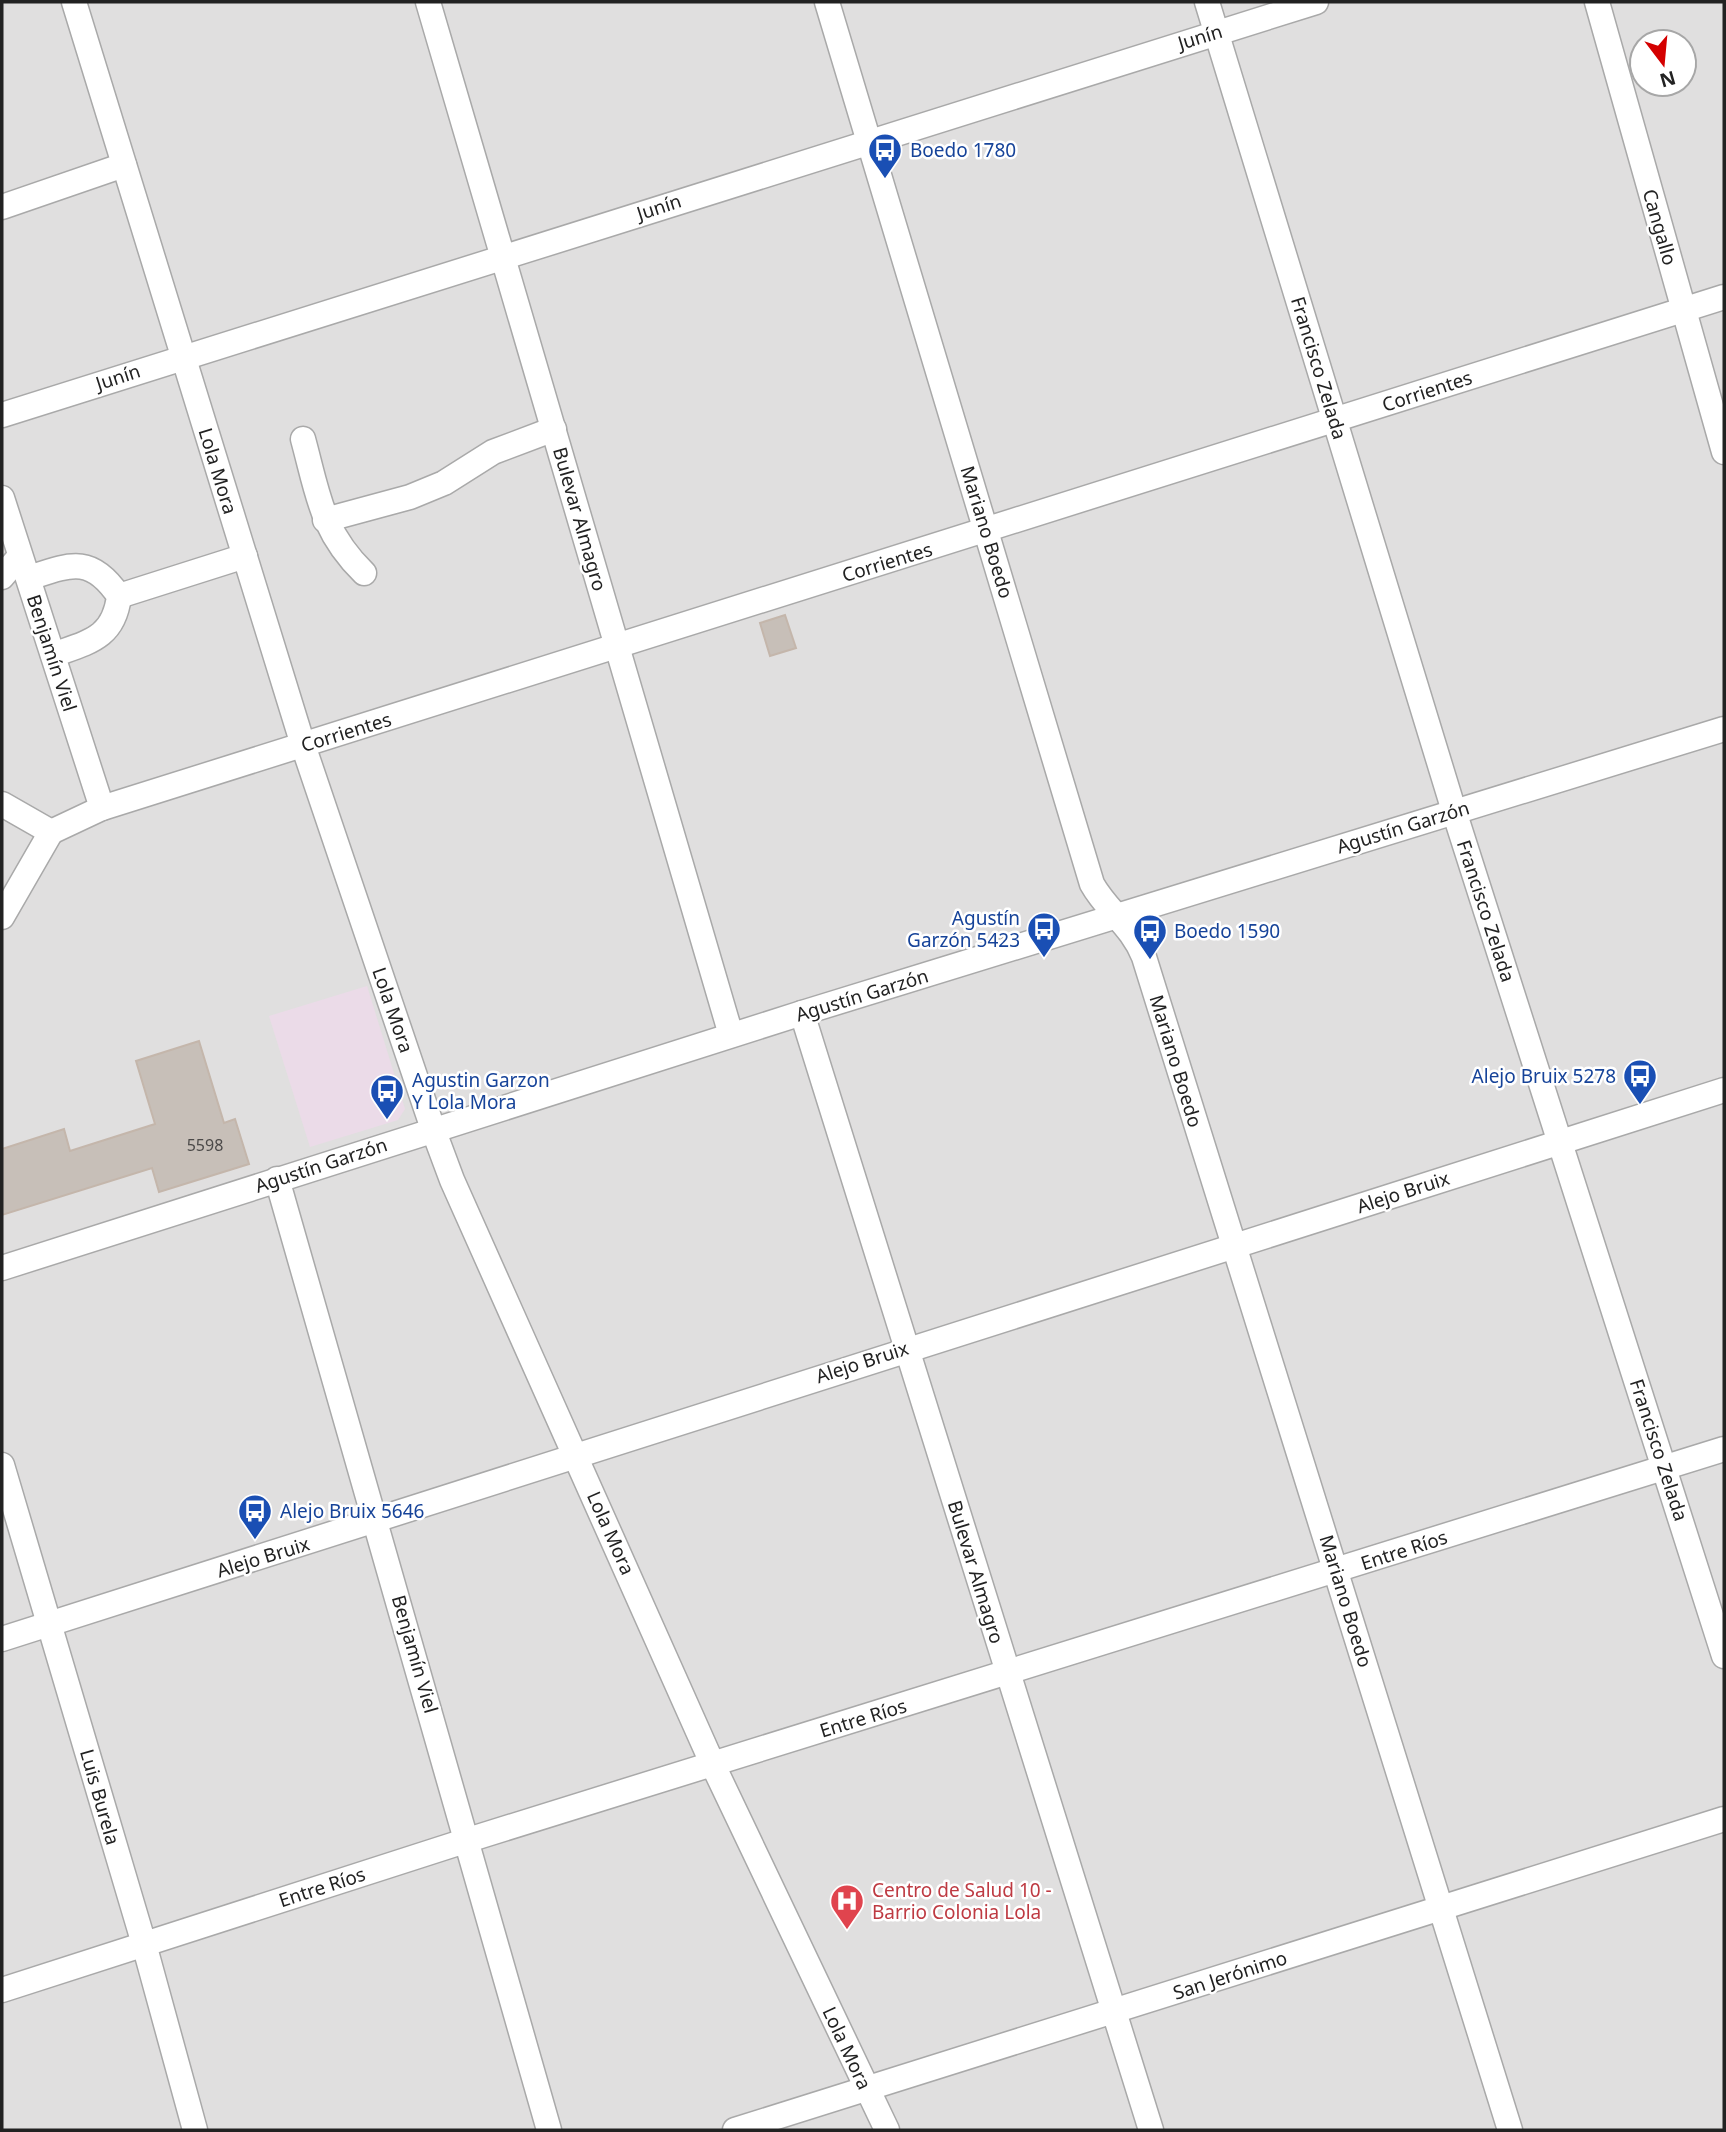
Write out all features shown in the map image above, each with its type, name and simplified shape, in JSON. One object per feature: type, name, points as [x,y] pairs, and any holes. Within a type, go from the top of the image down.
[{"type":"street","name":"Lola Mora","points":[[75,2],[303,745],[452,1180],[713,1765],[887,2130]]},
{"type":"street","name":"Bulevar Almagro","points":[[428,2],[731,1035]]},
{"type":"street","name":"Mariano Boedo","points":[[827,2],[1093,884],[1107,907],[1120,916],[1131,929],[1144,957],[1510,2130]]},
{"type":"street","name":"Francisco Zelada","points":[[1207,2],[1454,811],[1724,1656]]},
{"type":"street","name":"Junín","points":[[2,415],[182,356],[1316,2]]},
{"type":"street","name":"Cangallo","points":[[1597,2],[1724,452]]},
{"type":"street","points":[[2,206],[124,165]]},
{"type":"street","name":"Corrientes","points":[[51,832],[102,808],[1724,297]]},
{"type":"street","points":[[325,520],[410,497],[444,483],[493,452],[554,429]]},
{"type":"street","points":[[303,439],[325,520],[344,554],[364,573]]},
{"type":"street","name":"Benjamín Viel","points":[[2,498],[102,808]]},
{"type":"street","points":[[119,596],[245,556]]},
{"type":"street","points":[[2,577],[24,567],[69,565],[90,567],[106,576],[119,596],[117,617],[90,642],[53,655]]},
{"type":"street","name":"Agustín Garzón","points":[[2,1268],[731,1035],[1724,729]]},
{"type":"street","points":[[2,804],[51,832],[2,917]]},
{"type":"street","name":"Bulevar Almagro","points":[[802,1013],[1151,2130]]},
{"type":"street","name":"Alejo Bruix","points":[[2,1639],[377,1521],[576,1453],[1724,1090]]},
{"type":"street","name":"Benjamín Viel","points":[[277,1179],[549,2130]]},
{"type":"street","name":"Entre Ríos","points":[[2,1990],[468,1840],[1724,1449]]},
{"type":"street","name":"Luis Burela","points":[[2,1465],[144,1944],[195,2130]]},
{"type":"street","name":"San Jerónimo","points":[[735,2130],[1724,1819]]},
{"type":"shaded area","points":[[2,2],[1724,2],[1724,2130],[2,2130]]},
{"type":"shaded area","points":[[367,986],[405,1109],[398,1120],[310,1147],[269,1016]]},
{"type":"building","points":[[785,615],[796,648],[770,656],[760,623]]},
{"type":"building","points":[[199,1041],[224,1123],[235,1119],[249,1164],[159,1192],[152,1168],[2,1215],[2,1149],[64,1129],[70,1151],[155,1124],[136,1061]]},
{"type":"place","name":"Boedo 1780","points":[[885,180]]},
{"type":"place","name":"Agustín Garzón 5423","points":[[1044,959]]},
{"type":"place","name":"Boedo 1590","points":[[1150,961]]},
{"type":"place","name":"Alejo Bruix 5278","points":[[1640,1106]]},
{"type":"place","name":"Agustin Garzon Y Lola Mora","points":[[387,1121]]},
{"type":"place","name":"Alejo Bruix 5646","points":[[255,1541]]},
{"type":"place","name":"Centro de Salud 10 - Barrio Colonia Lola","points":[[847,1931]]}]
